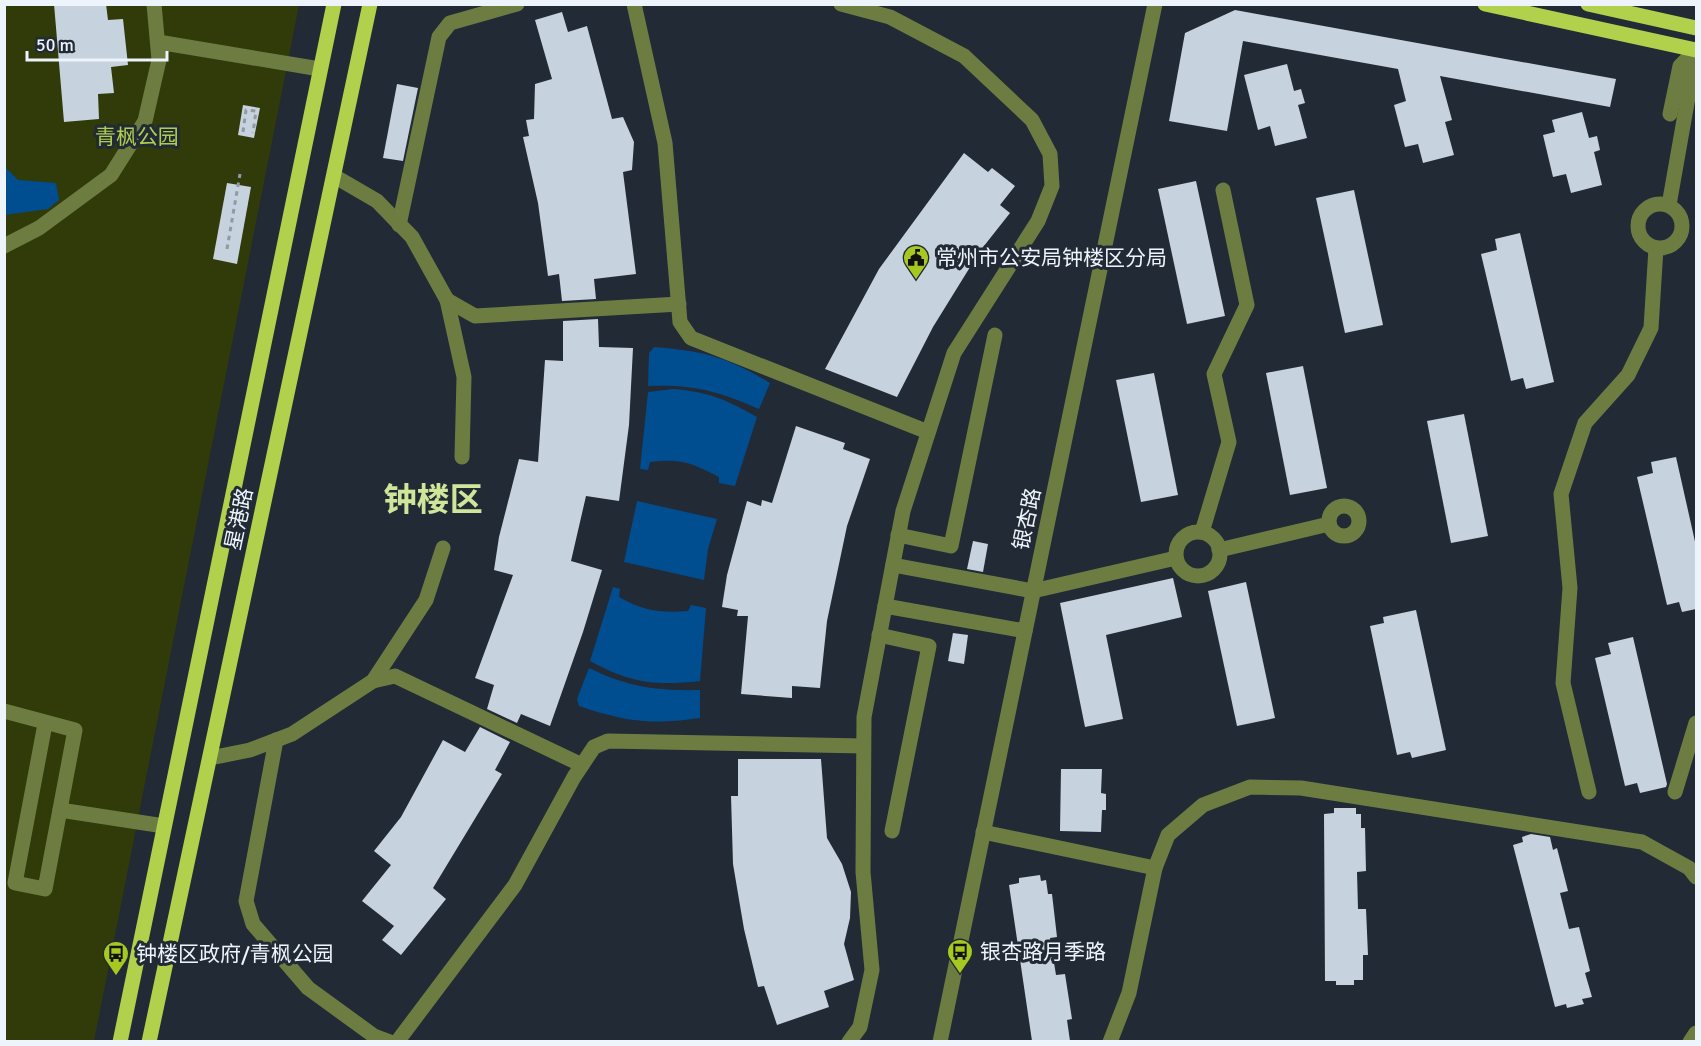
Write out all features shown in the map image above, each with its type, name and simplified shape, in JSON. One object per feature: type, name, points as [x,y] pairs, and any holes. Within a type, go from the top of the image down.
[{"type":"main road","name":"星港路","points":[[120,1041],[334,4]]},
{"type":"main road","name":"星港路","points":[[149,1041],[370,4]]},
{"type":"main road","points":[[1485,4],[1696,51]]},
{"type":"main road","points":[[1588,4],[1696,28]]},
{"type":"street","points":[[4,246],[39,228],[111,175],[145,121],[159,60],[154,4]]},
{"type":"street","points":[[399,225],[439,37],[450,23],[467,11],[517,4]]},
{"type":"street","points":[[634,4],[665,143],[680,322],[691,338],[928,432]]},
{"type":"street","points":[[841,4],[890,17],[964,56],[1032,120],[1050,154],[1052,186],[1038,220],[954,353],[903,511],[864,717],[863,872],[872,970],[860,1027],[849,1041]]},
{"type":"street","name":"银杏路","points":[[940,1041],[1155,4]]},
{"type":"street","points":[[158,42],[320,69]]},
{"type":"street","points":[[1670,114],[1680,66],[1696,51]]},
{"type":"street","points":[[1669,205],[1696,51]]},
{"type":"street","points":[[334,176],[376,201],[412,237],[447,300],[464,377],[462,457]]},
{"type":"street","points":[[1202,532],[1229,442],[1214,374],[1247,305],[1223,190]]},
{"type":"street","points":[[1661,204],[1669,205],[1680,216],[1689,231],[1676,242],[1663,248],[1656,248],[1640,235],[1639,220],[1647,208],[1661,204]]},
{"type":"street","points":[[1589,792],[1563,683],[1570,588],[1561,494],[1585,423],[1629,375],[1652,328],[1656,248]]},
{"type":"street","points":[[447,300],[475,316],[679,304]]},
{"type":"street","points":[[898,535],[951,546],[995,335]]},
{"type":"street","points":[[1219,550],[1329,524]]},
{"type":"street","points":[[1202,532],[1214,539],[1219,550],[1215,566],[1204,574],[1190,574],[1179,565],[1176,558],[1176,551],[1182,538],[1188,534],[1202,532]]},
{"type":"street","points":[[373,681],[426,600],[443,548]]},
{"type":"street","points":[[893,565],[1034,591],[1176,558]]},
{"type":"street","points":[[885,606],[1025,631]]},
{"type":"street","points":[[879,635],[929,646],[892,831]]},
{"type":"street","points":[[210,758],[250,750],[292,734],[373,681],[395,676],[582,765]]},
{"type":"street","points":[[4,711],[45,724],[75,730],[45,890],[15,883],[45,724]]},
{"type":"street","points":[[1675,792],[1696,723]]},
{"type":"street","points":[[276,740],[246,901],[253,924],[308,988],[374,1036],[390,1041]]},
{"type":"street","points":[[398,1041],[515,885],[594,747],[608,741],[864,746]]},
{"type":"street","points":[[1110,1041],[1129,993],[1155,868],[1168,835],[1203,806],[1250,786],[1301,788],[1642,842],[1689,868],[1696,877]]},
{"type":"street","points":[[60,810],[164,826]]},
{"type":"street","points":[[983,832],[1155,868]]},
{"type":"street","points":[[1690,1041],[1696,1033]]},
{"type":"path","points":[[243,132],[246,110],[256,111],[252,134]]},
{"type":"path","points":[[228,249],[240,174]]},
{"type":"green space","name":"青枫公园","points":[[5,5],[299,5],[94,1041],[5,1042]]},
{"type":"water","points":[[5,167],[18,180],[56,183],[59,200],[48,209],[5,215]]},
{"type":"water","points":[[654,347],[701,353],[728,361],[770,383],[759,409],[705,390],[678,386],[648,386],[649,353]]},
{"type":"water","points":[[673,389],[716,397],[757,417],[735,486],[719,483],[719,477],[694,465],[678,461],[650,462],[648,470],[640,469],[648,392]]},
{"type":"water","points":[[637,501],[717,519],[708,549],[704,580],[624,562]]},
{"type":"water","points":[[613,587],[620,589],[619,597],[652,610],[688,611],[691,605],[706,608],[700,681],[656,683],[643,681],[618,674],[590,661]]},
{"type":"water","points":[[589,668],[630,684],[670,690],[700,690],[700,718],[639,721],[611,716],[579,706],[577,699]]},
{"type":"building","points":[[54,4],[106,4],[108,20],[123,19],[128,65],[111,67],[114,93],[98,94],[99,119],[64,122]]},
{"type":"building","points":[[1235,10],[1616,79],[1610,107],[1440,76],[1452,120],[1445,122],[1454,155],[1423,163],[1418,144],[1405,147],[1394,105],[1406,101],[1398,69],[1243,41],[1227,131],[1169,121],[1185,33]]},
{"type":"building","points":[[562,12],[568,32],[587,26],[612,119],[623,117],[634,142],[632,170],[623,172],[636,274],[594,279],[596,299],[562,301],[559,274],[548,276],[538,203],[523,137],[529,136],[526,120],[534,119],[535,84],[552,79],[535,20]]},
{"type":"building","points":[[1287,64],[1294,91],[1301,89],[1305,103],[1298,105],[1307,138],[1275,146],[1270,126],[1258,130],[1244,75]]},
{"type":"building","points":[[397,84],[418,88],[403,161],[383,158]]},
{"type":"building","points":[[243,105],[260,108],[254,138],[238,135]]},
{"type":"building","points":[[1582,112],[1589,138],[1597,136],[1600,150],[1594,152],[1602,185],[1571,193],[1566,174],[1553,177],[1543,135],[1555,132],[1552,120]]},
{"type":"building","points":[[964,153],[988,172],[992,168],[1015,186],[1000,205],[1010,213],[980,251],[933,327],[897,397],[825,369],[879,269]]},
{"type":"building","points":[[1196,181],[1225,316],[1187,324],[1158,189]]},
{"type":"building","points":[[227,183],[251,187],[237,264],[213,259]]},
{"type":"building","points":[[1354,190],[1383,325],[1345,333],[1316,198]]},
{"type":"building","points":[[1520,233],[1554,382],[1526,389],[1523,378],[1511,381],[1481,254],[1497,250],[1495,239]]},
{"type":"building","points":[[598,319],[599,347],[633,348],[629,425],[619,501],[586,496],[571,561],[602,570],[550,726],[521,714],[517,723],[487,709],[494,685],[475,678],[513,575],[494,570],[499,537],[519,459],[538,462],[545,360],[563,361],[563,321]]},
{"type":"building","points":[[1303,366],[1327,488],[1290,495],[1266,373]]},
{"type":"building","points":[[1154,373],[1178,495],[1141,502],[1116,380]]},
{"type":"building","points":[[1464,414],[1488,536],[1451,543],[1427,421]]},
{"type":"building","points":[[796,426],[845,443],[843,449],[870,459],[847,526],[827,621],[820,688],[792,686],[792,698],[741,694],[748,616],[737,616],[738,610],[722,607],[727,575],[747,501],[761,506],[762,500],[772,503]]},
{"type":"building","points":[[1676,457],[1696,546],[1696,609],[1682,612],[1679,602],[1667,605],[1637,477],[1653,473],[1651,462]]},
{"type":"building","points":[[973,541],[988,544],[983,572],[967,569]]},
{"type":"building","points":[[1173,578],[1182,617],[1106,635],[1123,719],[1085,727],[1060,603]]},
{"type":"building","points":[[1246,582],[1275,718],[1237,726],[1208,591]]},
{"type":"building","points":[[1416,610],[1446,750],[1412,758],[1410,752],[1397,755],[1370,626],[1384,623],[1383,617]]},
{"type":"building","points":[[953,633],[968,635],[964,664],[948,661]]},
{"type":"building","points":[[1633,637],[1667,784],[1666,787],[1640,793],[1637,783],[1625,786],[1595,658],[1611,654],[1608,643]]},
{"type":"building","points":[[480,727],[510,742],[495,770],[502,774],[433,888],[446,899],[401,955],[382,940],[394,926],[362,901],[391,865],[374,851],[401,817],[443,740],[465,752]]},
{"type":"building","points":[[738,759],[821,759],[827,838],[842,864],[851,892],[850,918],[844,944],[854,980],[824,991],[829,1007],[777,1025],[764,986],[758,987],[744,929],[733,864],[731,796],[738,796]]},
{"type":"building","points":[[1061,769],[1102,769],[1101,793],[1106,794],[1106,810],[1102,810],[1101,832],[1060,831]]},
{"type":"building","points":[[1334,808],[1356,808],[1356,814],[1361,814],[1361,828],[1365,828],[1366,871],[1357,872],[1358,909],[1366,909],[1368,955],[1363,955],[1363,980],[1354,980],[1354,985],[1336,985],[1336,981],[1325,981],[1324,814],[1334,813]]},
{"type":"building","points":[[1531,834],[1550,837],[1553,850],[1557,848],[1568,891],[1560,893],[1569,929],[1579,927],[1590,971],[1585,973],[1592,997],[1582,999],[1584,1004],[1567,1008],[1566,1004],[1555,1007],[1513,845],[1523,842],[1522,837]]},
{"type":"building","points":[[1040,875],[1041,881],[1046,880],[1048,894],[1052,894],[1057,937],[1050,938],[1056,975],[1065,974],[1072,1019],[1067,1020],[1070,1041],[1032,1041],[1009,885],[1019,883],[1019,878]]},
{"type":"place","name":"常州市公安局钟楼区分局","points":[[916,281]]},
{"type":"place","name":"银杏路月季路","points":[[960,975]]},
{"type":"place","name":"钟楼区政府/青枫公园","points":[[116,977]]},
{"type":"district","name":"钟楼区","points":[[433,499]]}]
